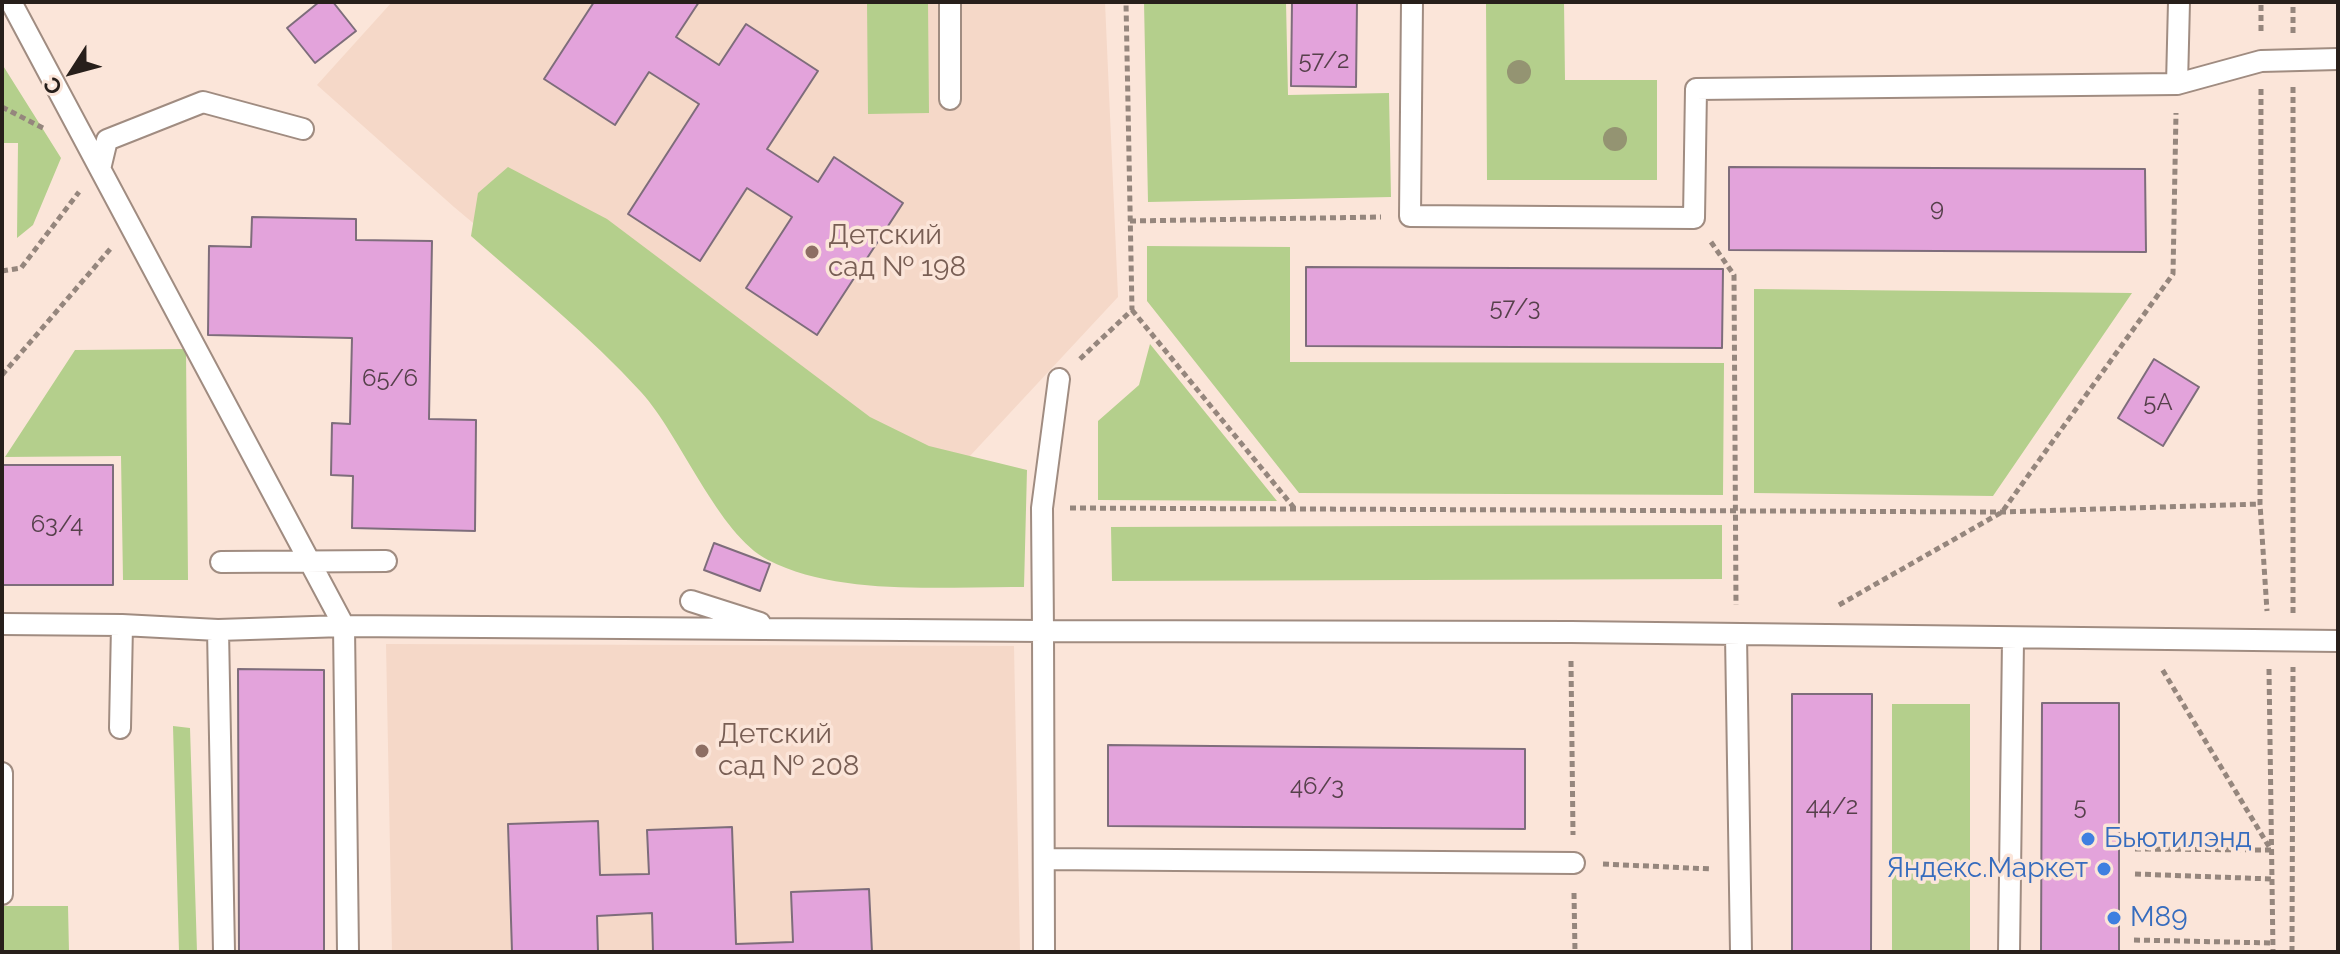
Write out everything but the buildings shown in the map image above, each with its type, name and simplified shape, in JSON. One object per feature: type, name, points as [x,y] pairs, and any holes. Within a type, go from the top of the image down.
[{"type":"lane","points":[[11,2],[132,223],[344,626],[348,952]]},
{"type":"lane","points":[[950,2],[950,99]]},
{"type":"lane","points":[[1412,2],[1410,216],[1694,218],[1696,89],[2177,84],[2261,61],[2338,59]]},
{"type":"lane","points":[[2177,84],[2179,2]]},
{"type":"lane","points":[[101,165],[107,140],[203,102],[303,129]]},
{"type":"lane","points":[[1044,952],[1042,508],[1059,379]]},
{"type":"lane","points":[[221,562],[386,561]]},
{"type":"lane","points":[[691,601],[779,630]]},
{"type":"lane","points":[[2,624],[218,630],[344,626],[1571,632],[2013,640],[2338,641]]},
{"type":"lane","points":[[120,728],[122,625]]},
{"type":"lane","points":[[218,630],[224,952]]},
{"type":"lane","points":[[1736,635],[1741,952]]},
{"type":"lane","points":[[2009,952],[2013,640]]},
{"type":"lane","points":[[2,773],[2,894]]},
{"type":"lane","points":[[1044,859],[1574,863]]},
{"type":"path","points":[[1126,2],[1132,310],[1295,509]]},
{"type":"path","points":[[2261,2],[2260,504],[2268,641],[2273,952]]},
{"type":"path","points":[[2292,952],[2293,2]]},
{"type":"path","points":[[1784,636],[2002,512],[2173,274],[2177,84]]},
{"type":"path","points":[[2,271],[21,268],[101,165]]},
{"type":"path","points":[[1130,221],[1410,216]]},
{"type":"path","points":[[1694,218],[1734,275],[1736,635]]},
{"type":"path","points":[[2,375],[132,223]]},
{"type":"path","points":[[1059,379],[1132,310]]},
{"type":"path","points":[[1042,508],[2002,512],[2260,504]]},
{"type":"path","points":[[1571,632],[1575,952]]},
{"type":"path","points":[[2145,641],[2271,850]]},
{"type":"path","points":[[2135,849],[2271,850]]},
{"type":"path","points":[[1574,863],[1740,870]]},
{"type":"path","points":[[2135,874],[2272,879]]},
{"type":"path","points":[[2134,940],[2272,943]]},
{"type":"shaded area","name":"Детский сад № 198","points":[[392,2],[1105,2],[1118,297],[874,559],[454,207],[317,85]]},
{"type":"shaded area","name":"Детский сад № 208","points":[[386,644],[1014,646],[1020,952],[392,952]]},
{"type":"green space","points":[[867,2],[928,2],[929,113],[868,114]]},
{"type":"green space","points":[[1144,2],[1286,2],[1288,95],[1389,93],[1391,197],[1148,202]]},
{"type":"green space","points":[[1486,2],[1564,2],[1565,80],[1657,80],[1657,180],[1487,180]]},
{"type":"green space","points":[[2,64],[61,158],[33,225],[17,238],[18,143],[2,143]]},
{"type":"green space","points":[[508,167],[607,219],[870,417],[929,446],[1027,470],[1024,587],[860,585],[796,572],[768,560],[750,547],[716,507],[671,433],[641,392],[580,331],[471,236],[478,193]]},
{"type":"green space","points":[[1147,246],[1290,247],[1290,362],[1724,363],[1723,495],[1299,493],[1147,301]]},
{"type":"green space","points":[[1754,289],[2132,293],[1993,496],[1754,493]]},
{"type":"green space","points":[[1150,344],[1277,501],[1098,500],[1098,421],[1139,385]]},
{"type":"green space","points":[[186,349],[188,580],[123,580],[121,456],[5,457],[75,350]]},
{"type":"green space","points":[[1722,525],[1722,579],[1112,581],[1111,527]]},
{"type":"green space","points":[[1892,704],[1970,704],[1970,952],[1892,952]]},
{"type":"green space","points":[[173,726],[190,728],[197,952],[179,952]]},
{"type":"green space","points":[[2,906],[68,906],[69,952],[2,952]]},
{"type":"place","name":"Детский сад № 198","points":[[812,252]]},
{"type":"place","name":"Детский сад № 208","points":[[702,751]]},
{"type":"place","name":"Бьютилэнд","points":[[2088,839]]},
{"type":"place","name":"Яндекс.Маркет","points":[[2104,869]]},
{"type":"place","name":"М89","points":[[2114,918]]}]
